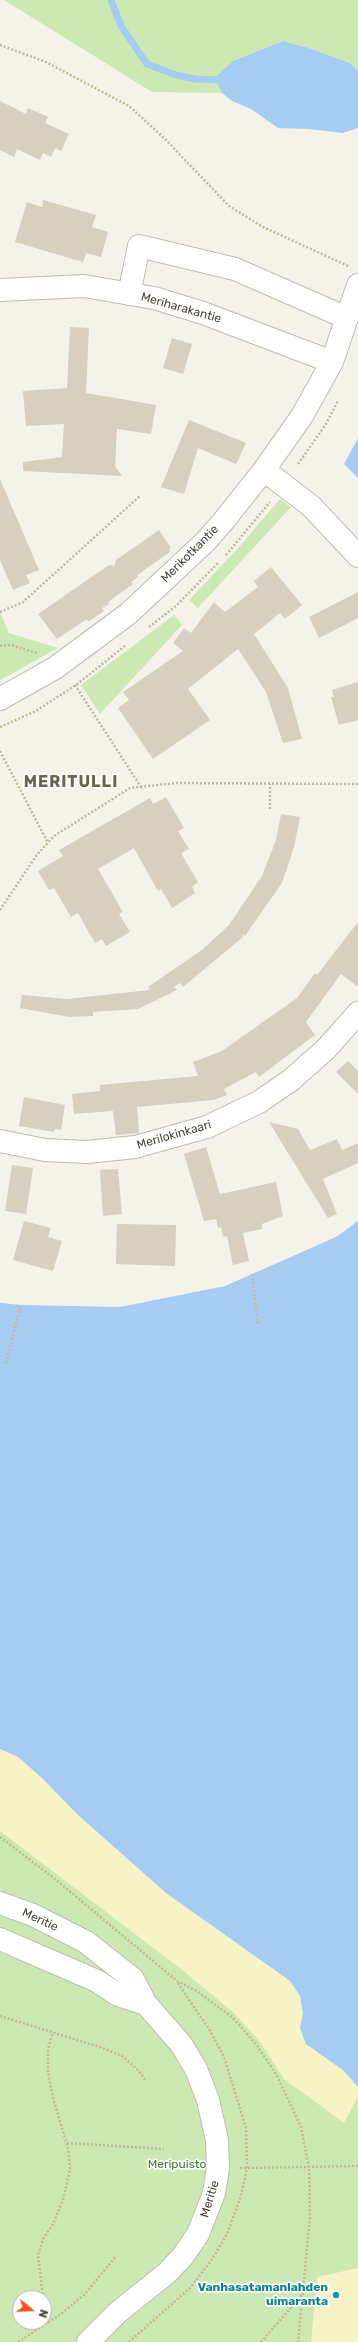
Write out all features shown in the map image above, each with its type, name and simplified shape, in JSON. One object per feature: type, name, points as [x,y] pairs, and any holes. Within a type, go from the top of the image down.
[{"type":"street","points":[[129,294],[139,246],[235,269],[347,318]]},
{"type":"street","name":"Merikotkantie","points":[[0,699],[60,665],[128,614],[204,542],[264,470],[302,416],[332,362],[347,318],[355,277]]},
{"type":"street","name":"Meriharakantie","points":[[0,290],[84,286],[154,298],[203,313],[332,362]]},
{"type":"street","points":[[264,470],[311,506],[358,556]]},
{"type":"street","name":"Merilokinkaari","points":[[0,1141],[45,1150],[86,1152],[135,1147],[207,1127],[259,1102],[291,1080],[326,1049],[358,1013]]},
{"type":"street","name":"Meritie","points":[[0,1903],[33,1915],[86,1942],[133,1979],[146,2004],[181,2044],[196,2069],[208,2100],[217,2140],[218,2168],[214,2193],[198,2234],[183,2256],[167,2273],[117,2314],[88,2342]]},
{"type":"street","points":[[0,1939],[97,1981],[118,1995],[146,2004]]},
{"type":"path","points":[[0,45],[46,62],[129,106],[189,163],[229,206],[263,227],[355,277]]},
{"type":"path","points":[[0,612],[23,602],[140,496]]},
{"type":"path","points":[[0,646],[11,645],[30,650],[60,665],[76,685],[141,787]]},
{"type":"path","points":[[0,751],[48,843]]},
{"type":"path","points":[[0,910],[36,856],[54,836],[130,788],[177,783],[358,784]]},
{"type":"path","points":[[270,784],[270,809]]},
{"type":"path","points":[[252,1274],[258,1324]]},
{"type":"path","points":[[6,1363],[21,1306]]},
{"type":"path","points":[[0,2016],[100,2047],[122,2056],[139,2071],[146,2081]]},
{"type":"path","points":[[42,2290],[38,2255],[43,2239],[53,2224],[64,2200],[70,2169],[67,2142],[53,2098],[48,2072],[48,2049],[53,2032]]},
{"type":"path","points":[[67,2142],[164,2149]]},
{"type":"path","points":[[309,2168],[358,2166]]},
{"type":"path","points":[[52,2319],[85,2294],[116,2256]]},
{"type":"path","points":[[261,2342],[303,2294]]},
{"type":"path","points":[[18,2342],[37,2330]]},
{"type":"green space","points":[[4,0],[358,0],[358,71],[350,63],[309,48],[283,41],[233,61],[214,78],[222,93],[152,92]]},
{"type":"green space","points":[[280,499],[291,507],[198,608],[189,600],[239,547]]},
{"type":"green space","points":[[0,612],[9,633],[58,648],[0,680]]},
{"type":"green space","points":[[174,615],[182,625],[100,714],[81,685]]},
{"type":"green space","name":"Meripuisto","points":[[0,1749],[300,2028],[358,2087],[358,2342],[0,2342]]},
{"type":"sand","points":[[0,1749],[18,1757],[43,1778],[78,1815],[121,1854],[219,1932],[290,1981],[300,1996],[303,2013],[300,2028],[306,2044],[343,2070],[358,2087],[358,2096],[344,2123],[284,2079],[260,2042],[234,2013],[181,1969],[0,1831]]},
{"type":"sand","name":"Vanhasatamanlahden uimaranta","points":[[358,2268],[358,2342],[311,2342],[317,2277]]},
{"type":"water","points":[[283,41],[309,48],[350,63],[358,71],[358,128],[343,133],[309,129],[278,128],[251,109],[232,101],[222,93],[214,78],[233,61]]},
{"type":"water","points":[[358,438],[358,478],[344,464]]},
{"type":"water","points":[[358,1221],[358,2087],[343,2070],[306,2044],[300,2028],[303,2013],[300,1996],[290,1981],[166,1893],[78,1815],[42,1778],[18,1757],[0,1749],[0,1303],[21,1305],[120,1307],[225,1286],[336,1237]]},
{"type":"building","points":[[0,101],[26,114],[28,108],[48,117],[45,123],[69,134],[61,151],[55,148],[51,157],[43,153],[40,160],[17,149],[14,157],[0,150]]},
{"type":"building","points":[[43,200],[96,215],[92,227],[108,232],[101,257],[86,253],[83,262],[15,242],[27,202],[42,207]]},
{"type":"building","points":[[70,327],[89,328],[86,393],[156,405],[151,434],[117,429],[115,466],[122,476],[23,471],[23,462],[62,457],[64,424],[26,426],[23,391],[67,388]]},
{"type":"building","points":[[172,338],[192,344],[183,374],[163,368]]},
{"type":"building","points":[[189,420],[246,443],[236,464],[198,448],[184,494],[161,487]]},
{"type":"building","points":[[0,479],[39,570],[26,575],[30,583],[13,590],[0,560]]},
{"type":"building","points":[[159,530],[171,548],[169,549],[170,552],[137,575],[138,577],[131,582],[133,584],[102,608],[104,611],[88,622],[87,619],[57,639],[38,614],[109,565],[114,566],[116,560]]},
{"type":"building","points":[[271,567],[302,605],[285,619],[280,613],[254,634],[288,688],[302,739],[283,743],[266,692],[238,649],[188,689],[210,720],[153,759],[118,708],[129,700],[123,692],[183,651],[173,643],[184,628],[191,633],[214,602],[225,612],[258,587],[254,581]]},
{"type":"building","points":[[358,592],[358,618],[319,638],[309,617]]},
{"type":"building","points":[[358,682],[358,720],[339,725],[331,697],[334,697],[332,690]]},
{"type":"building","points":[[166,797],[184,828],[178,831],[189,849],[181,853],[198,882],[192,887],[195,893],[172,908],[161,889],[158,891],[134,848],[98,869],[123,912],[119,914],[130,932],[106,946],[102,939],[95,943],[78,913],[71,917],[54,888],[49,890],[38,871],[63,856],[59,850],[150,798],[153,804]]},
{"type":"building","points":[[281,814],[300,817],[294,847],[282,883],[245,936],[243,934],[243,937],[183,987],[180,983],[174,987],[177,990],[138,1009],[93,1012],[93,1016],[69,1017],[20,1008],[22,995],[67,999],[150,990],[148,987],[202,950],[229,925],[262,876],[276,840]]},
{"type":"building","points":[[358,922],[358,987],[341,974],[306,1022],[315,1035],[259,1077],[256,1072],[224,1089],[227,1095],[213,1100],[137,1107],[139,1133],[116,1135],[113,1111],[74,1114],[72,1094],[100,1091],[100,1085],[198,1076],[193,1062],[222,1051],[297,998],[315,973],[317,975]]},
{"type":"building","points":[[348,1061],[358,1071],[358,1094],[336,1072]]},
{"type":"building","points":[[24,1097],[65,1105],[61,1130],[55,1129],[54,1132],[19,1126]]},
{"type":"building","points":[[269,1122],[298,1129],[310,1150],[337,1139],[342,1150],[358,1143],[358,1163],[323,1179],[337,1214],[328,1218]]},
{"type":"building","points":[[206,1147],[220,1194],[276,1182],[283,1216],[262,1224],[262,1229],[243,1233],[249,1261],[233,1265],[227,1236],[223,1237],[221,1227],[218,1228],[216,1219],[204,1221],[184,1154]]},
{"type":"building","points":[[12,1165],[33,1168],[26,1214],[5,1211]]},
{"type":"building","points":[[118,1169],[122,1214],[103,1216],[100,1170]]},
{"type":"building","points":[[24,1221],[51,1228],[48,1237],[62,1241],[53,1271],[13,1260]]},
{"type":"building","points":[[117,1224],[176,1225],[175,1266],[116,1264]]},
{"type":"waterway","points":[[111,0],[121,26],[147,64],[176,75],[195,79],[222,80]]},
{"type":"place","name":"Vanhasatamanlahden uimaranta","points":[[336,2295]]},
{"type":"district","name":"MERITULLI","points":[[71,782]]}]
